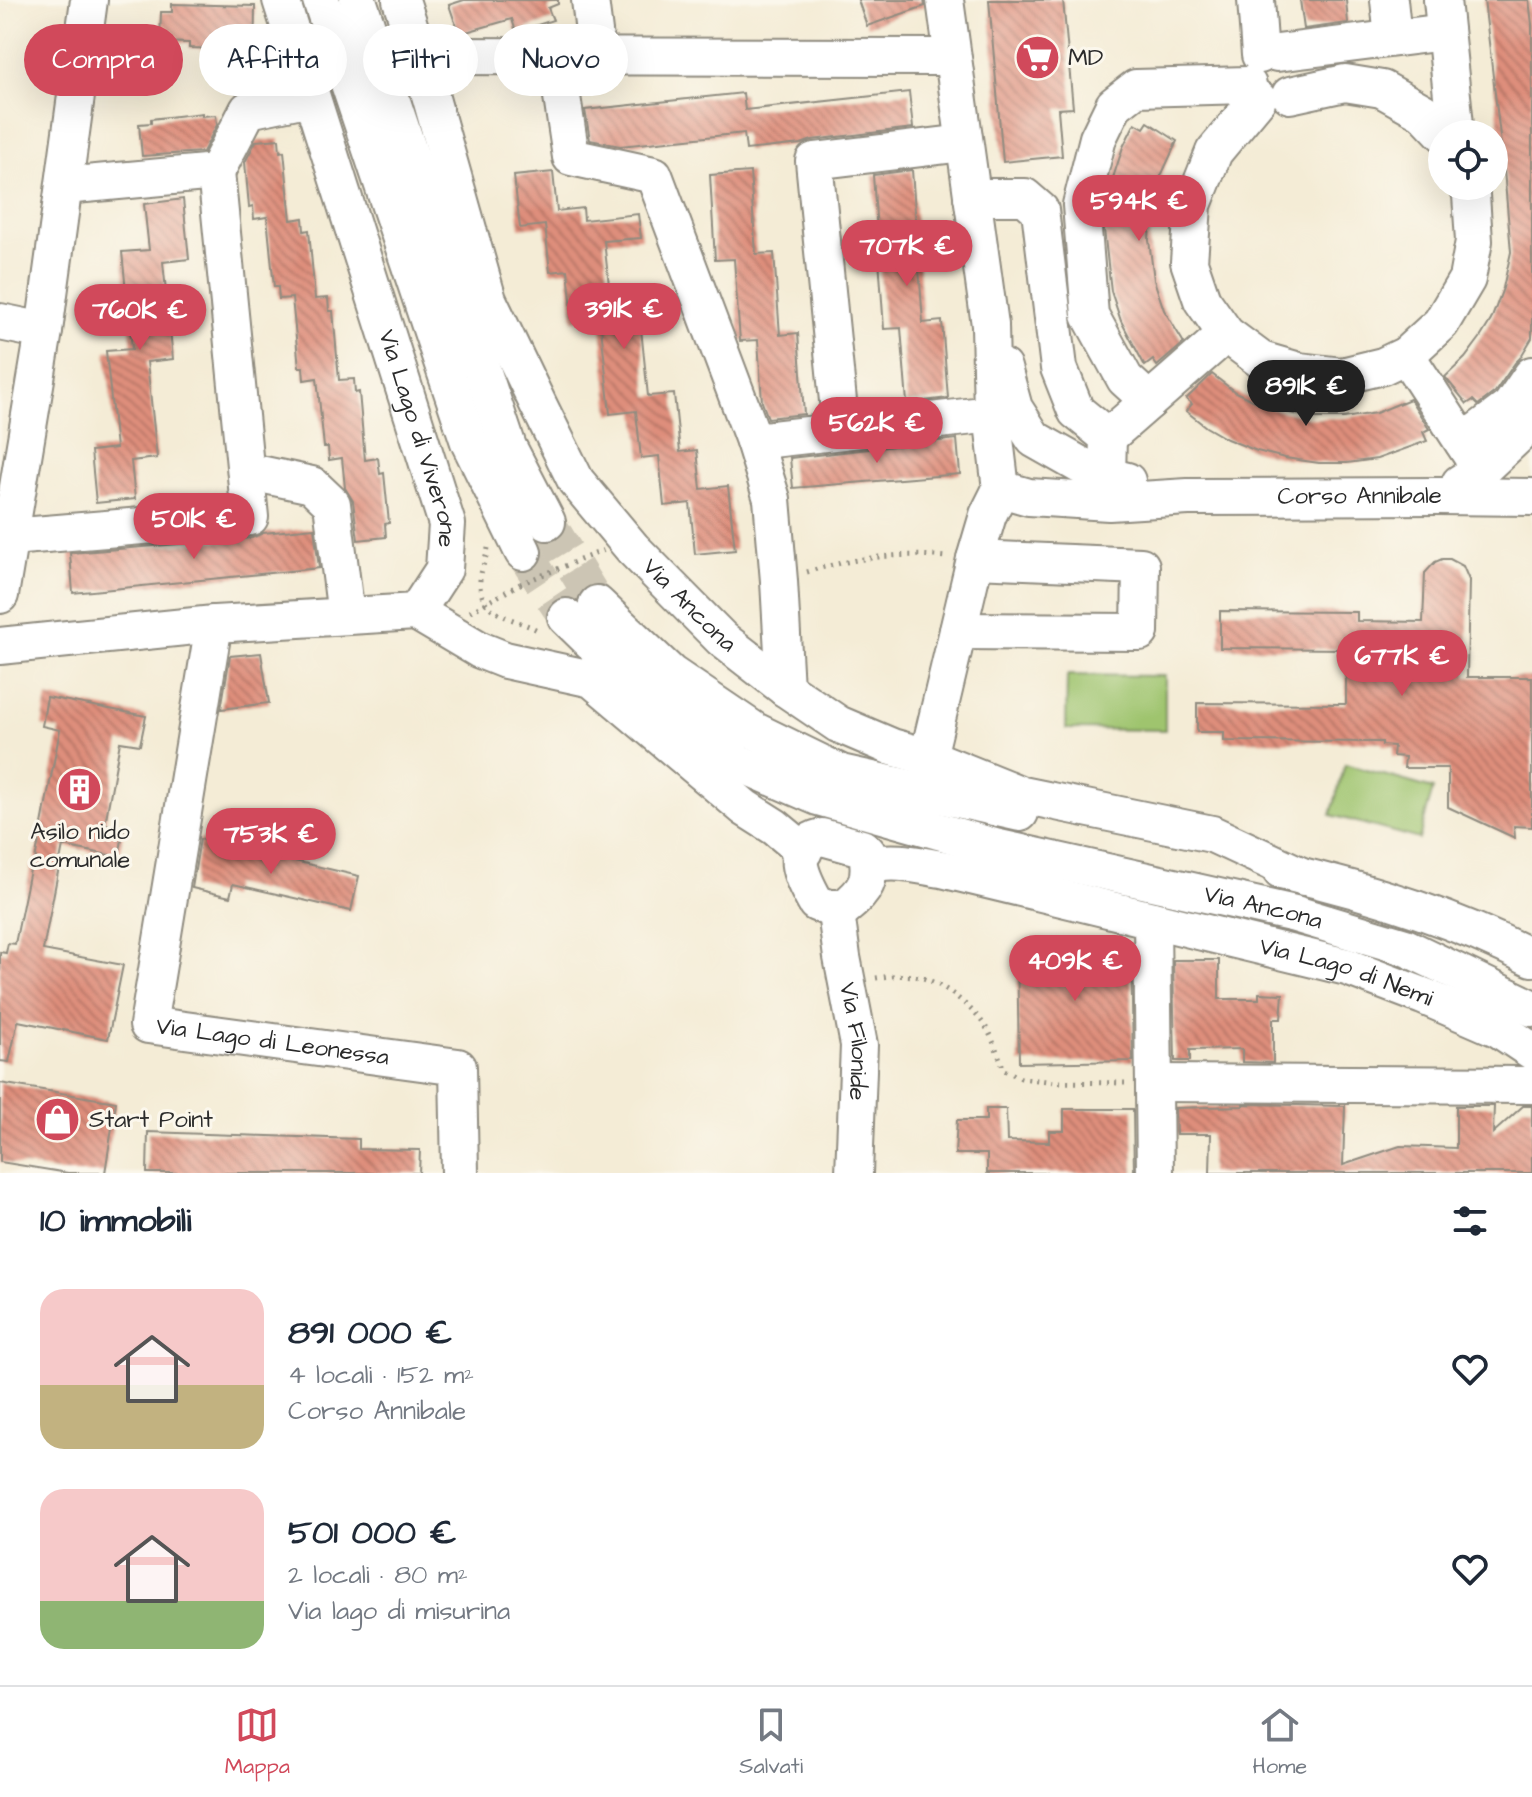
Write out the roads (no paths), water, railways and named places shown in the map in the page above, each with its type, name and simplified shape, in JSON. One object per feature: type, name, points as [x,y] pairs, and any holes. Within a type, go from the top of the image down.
[{"type":"street","points":[[0,595],[44,331],[89,0]]},
{"type":"street","name":"Via Lago di Viverone","points":[[281,0],[447,524],[444,569],[416,612]]},
{"type":"street","points":[[321,0],[469,442],[521,568]]},
{"type":"street","points":[[358,0],[508,447],[547,522]]},
{"type":"street","name":"Via Ancona","points":[[401,0],[409,24]]},
{"type":"street","points":[[590,0],[593,24]]},
{"type":"street","points":[[928,757],[975,559],[988,515],[1001,489],[992,414],[990,325],[945,0]]},
{"type":"street","points":[[1256,0],[1267,78]]},
{"type":"street","points":[[1345,83],[1379,40],[1389,0]]},
{"type":"street","points":[[1455,120],[1444,16],[1267,78],[1214,152],[1193,205],[1189,262],[1202,300],[1226,334],[1261,360],[1299,371],[1342,376],[1383,366],[1406,355],[1441,323],[1467,279],[1474,241],[1471,200]]},
{"type":"street","points":[[628,56],[952,57]]},
{"type":"street","points":[[1149,401],[1125,379],[1090,315],[1081,205],[1098,138],[1114,105],[1136,88],[1267,78],[1345,83],[1382,89],[1423,112],[1431,120]]},
{"type":"street","name":"Via Ancona","points":[[430,96],[488,300],[576,481],[633,549],[722,639],[838,724],[892,747],[928,757],[1022,795],[1212,834],[1304,877]]},
{"type":"street","points":[[562,96],[571,157],[654,175],[754,441],[772,499],[785,688]]},
{"type":"street","points":[[10,537],[250,517],[216,172],[248,110],[311,97]]},
{"type":"street","points":[[841,431],[814,161],[964,143]]},
{"type":"street","points":[[64,186],[216,172]]},
{"type":"street","points":[[972,197],[1025,197],[1040,210],[1059,368],[1076,411],[1108,437]]},
{"type":"street","points":[[0,322],[44,331]]},
{"type":"street","points":[[990,325],[1014,408],[1034,439],[1107,476],[1188,497]]},
{"type":"street","points":[[1107,476],[1108,437],[1226,334]]},
{"type":"street","points":[[1406,355],[1472,456]]},
{"type":"street","points":[[1439,496],[1532,375]]},
{"type":"street","points":[[754,441],[992,414]]},
{"type":"street","points":[[1472,456],[1532,422]]},
{"type":"street","points":[[246,471],[312,485],[332,504],[346,616]]},
{"type":"street","points":[[1001,489],[1029,497],[1109,502],[1188,497]]},
{"type":"street","name":"Corso Annibale","points":[[1188,497],[1532,497]]},
{"type":"street","points":[[958,631],[1140,632],[1141,566],[975,559]]},
{"type":"street","points":[[444,569],[460,626],[480,650],[505,660],[592,679],[745,808],[804,851]]},
{"type":"street","points":[[0,646],[214,624],[416,612],[460,626]]},
{"type":"street","name":"Via Ancona","points":[[1532,958],[1493,938],[1420,909],[1304,877],[841,773],[755,731],[671,674],[570,619],[657,706],[739,763],[818,797],[995,847],[1295,914],[1405,947],[1532,1008]]},
{"type":"street","name":"Via Lago di Leonessa","points":[[214,624],[148,1025],[458,1067],[460,1173]]},
{"type":"street","points":[[822,837],[862,848],[867,852],[870,865],[868,881],[860,892],[844,908],[838,909],[816,903],[798,869],[800,856],[810,842],[822,837]]},
{"type":"street","points":[[942,869],[995,847]]},
{"type":"street","name":"Via Lago di Nemi","points":[[870,865],[899,862],[942,869],[1347,967],[1499,1029],[1532,1051]]},
{"type":"street","name":"Via Filonide","points":[[838,909],[842,957],[859,1045],[854,1173]]},
{"type":"street","points":[[1152,920],[1155,1173]]},
{"type":"street","points":[[1155,1083],[1532,1085]]},
{"type":"tunnel","points":[[547,522],[597,604]]},
{"type":"tunnel","points":[[523,552],[566,617]]},
{"type":"place","name":"MD","points":[[1037,58]]},
{"type":"place","name":"Asilo nido comunale","points":[[80,790]]},
{"type":"place","name":"Start Point","points":[[58,1120]]}]
